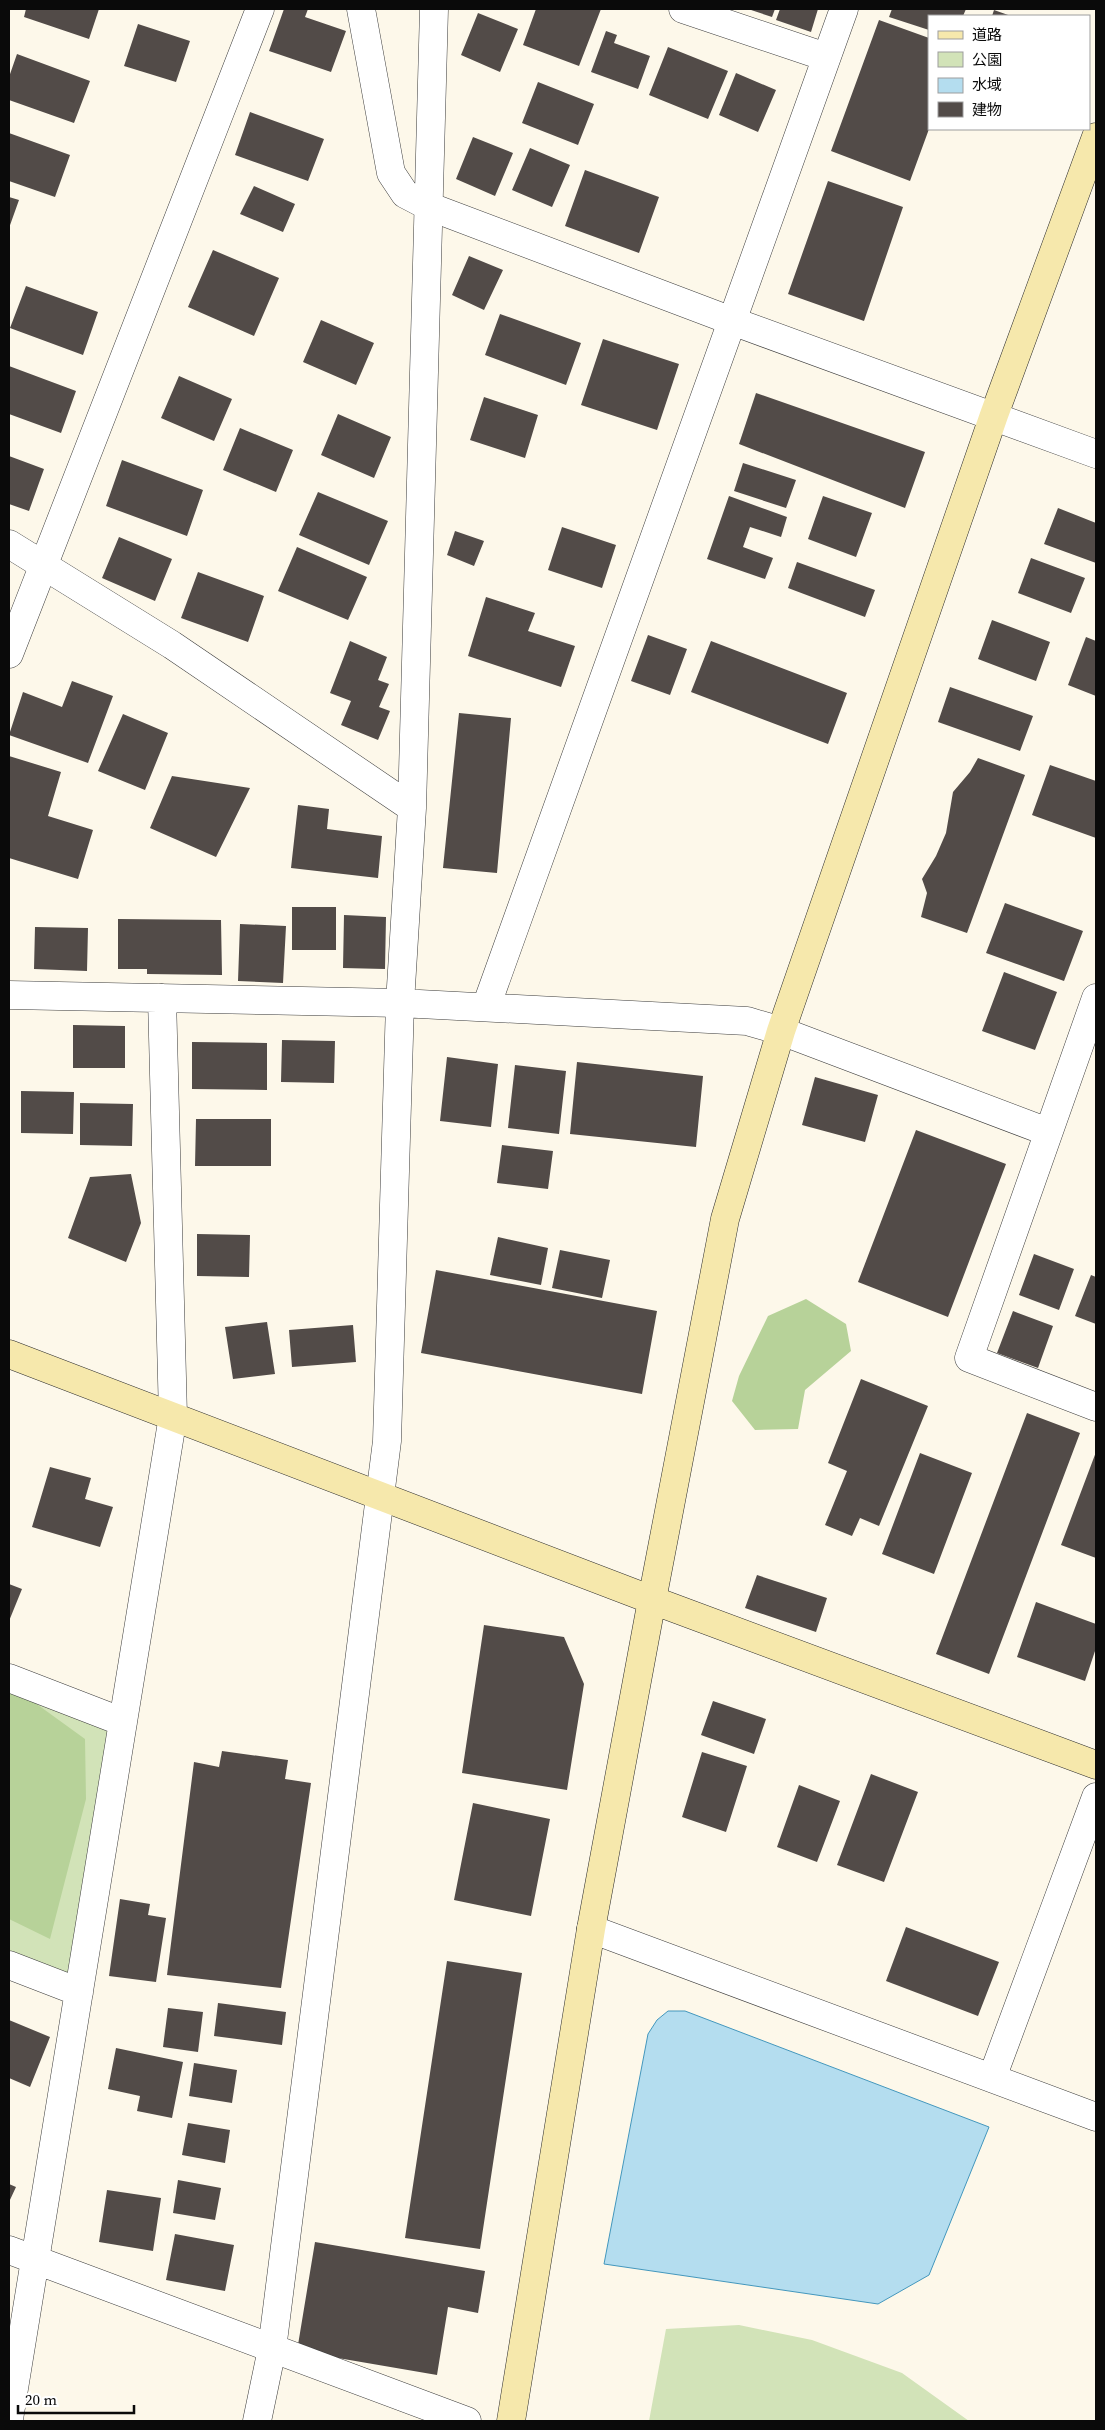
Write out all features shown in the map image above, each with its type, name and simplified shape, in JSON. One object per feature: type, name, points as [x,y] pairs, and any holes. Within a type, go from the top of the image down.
[{"type":"street","points":[[9,654],[42,565],[260,9]]},
{"type":"street","points":[[361,9],[391,173],[405,194],[428,206],[732,321],[994,415],[1096,454]]},
{"type":"street","points":[[258,2421],[272,2349],[387,1441],[400,1002],[412,808],[434,9]]},
{"type":"street","points":[[683,9],[826,57]]},
{"type":"street","points":[[486,1007],[844,9]]},
{"type":"street","points":[[511,2421],[591,1929],[725,1219],[781,1031],[994,415],[1096,137]]},
{"type":"street","points":[[9,544],[172,645],[412,808]]},
{"type":"street","points":[[9,995],[400,1002],[747,1021],[781,1031],[1048,1132]]},
{"type":"street","points":[[9,2419],[173,1416],[162,998]]},
{"type":"street","points":[[1096,998],[969,1358],[1096,1407]]},
{"type":"street","points":[[9,1354],[652,1600],[1096,1765]]},
{"type":"street","points":[[9,1678],[123,1722]]},
{"type":"street","points":[[992,2078],[1096,1797]]},
{"type":"street","points":[[591,1929],[1096,2117]]},
{"type":"street","points":[[9,1965],[79,1992]]},
{"type":"street","points":[[9,2250],[467,2421]]},
{"type":"green space","points":[[806,1299],[846,1324],[851,1351],[805,1390],[798,1429],[755,1430],[732,1401],[739,1376],[768,1316]]},
{"type":"green space","points":[[9,1682],[123,1722],[79,1992],[9,1965]]},
{"type":"green space","points":[[9,1684],[85,1739],[86,1799],[50,1939],[9,1919]]},
{"type":"green space","points":[[739,2325],[812,2340],[902,2373],[969,2421],[649,2421],[666,2329]]},
{"type":"water","points":[[668,2011],[685,2011],[989,2127],[929,2275],[878,2304],[604,2264],[648,2034],[657,2020]]},
{"type":"building","points":[[26,9],[99,9],[89,39],[24,17]]},
{"type":"building","points":[[284,9],[308,9],[305,17],[346,31],[331,72],[269,51]]},
{"type":"building","points":[[536,9],[601,9],[579,66],[523,45]]},
{"type":"building","points":[[748,9],[775,9],[772,17]]},
{"type":"building","points":[[780,9],[818,9],[811,32],[776,20]]},
{"type":"building","points":[[892,9],[966,9],[963,15],[928,15],[928,30],[889,17]]},
{"type":"building","points":[[994,10],[1008,15],[992,15]]},
{"type":"building","points":[[478,13],[518,29],[500,72],[461,55]]},
{"type":"building","points":[[879,20],[928,38],[929,130],[910,181],[831,151]]},
{"type":"building","points":[[138,24],[190,41],[176,82],[124,66]]},
{"type":"building","points":[[606,31],[617,35],[614,43],[650,56],[638,89],[591,72]]},
{"type":"building","points":[[668,47],[728,71],[708,119],[649,95]]},
{"type":"building","points":[[17,54],[90,81],[74,123],[9,100],[9,77]]},
{"type":"building","points":[[736,73],[776,90],[758,132],[719,115]]},
{"type":"building","points":[[538,82],[594,104],[578,145],[522,123]]},
{"type":"building","points":[[250,112],[324,139],[308,181],[235,155]]},
{"type":"building","points":[[9,133],[70,155],[55,197],[9,181]]},
{"type":"building","points":[[473,137],[513,153],[495,196],[456,179]]},
{"type":"building","points":[[530,148],[570,165],[552,207],[512,190]]},
{"type":"building","points":[[585,170],[659,197],[639,253],[565,226]]},
{"type":"building","points":[[828,181],[903,207],[864,321],[788,294]]},
{"type":"building","points":[[254,186],[295,204],[283,232],[240,214]]},
{"type":"building","points":[[9,197],[19,200],[9,228]]},
{"type":"building","points":[[213,250],[279,278],[254,336],[188,307]]},
{"type":"building","points":[[469,256],[503,270],[484,310],[452,295]]},
{"type":"building","points":[[26,286],[98,312],[83,355],[10,328]]},
{"type":"building","points":[[500,314],[581,343],[566,385],[485,355]]},
{"type":"building","points":[[321,320],[374,343],[356,385],[303,362]]},
{"type":"building","points":[[603,339],[679,364],[657,430],[581,405]]},
{"type":"building","points":[[9,366],[76,391],[61,433],[9,414]]},
{"type":"building","points":[[179,376],[232,399],[214,441],[161,418]]},
{"type":"building","points":[[756,393],[925,452],[905,508],[739,444]]},
{"type":"building","points":[[484,397],[538,415],[525,458],[470,440]]},
{"type":"building","points":[[338,414],[391,437],[374,478],[321,455]]},
{"type":"building","points":[[240,428],[293,450],[276,492],[223,470]]},
{"type":"building","points":[[9,456],[44,469],[29,511],[9,504]]},
{"type":"building","points":[[122,460],[203,490],[187,536],[106,506]]},
{"type":"building","points":[[743,463],[796,480],[786,508],[734,491]]},
{"type":"building","points":[[318,492],[388,521],[369,565],[299,535]]},
{"type":"building","points":[[729,496],[787,517],[781,537],[750,527],[743,547],[773,558],[765,579],[707,559]]},
{"type":"building","points":[[823,496],[872,513],[856,557],[808,539]]},
{"type":"building","points":[[1058,508],[1096,523],[1096,563],[1044,544]]},
{"type":"building","points":[[562,527],[616,545],[602,588],[548,570]]},
{"type":"building","points":[[455,531],[484,541],[474,566],[447,555]]},
{"type":"building","points":[[119,537],[172,559],[155,601],[102,578]]},
{"type":"building","points":[[297,547],[367,577],[348,620],[278,591]]},
{"type":"building","points":[[1031,558],[1085,578],[1071,613],[1018,593]]},
{"type":"building","points":[[797,562],[875,590],[865,617],[788,588]]},
{"type":"building","points":[[198,572],[264,596],[248,642],[181,618]]},
{"type":"building","points":[[486,597],[535,613],[528,631],[575,646],[561,687],[468,656]]},
{"type":"building","points":[[992,620],[1050,642],[1036,681],[978,659]]},
{"type":"building","points":[[648,635],[687,649],[670,695],[631,681]]},
{"type":"building","points":[[1086,637],[1096,641],[1096,696],[1068,685]]},
{"type":"building","points":[[350,641],[387,657],[378,680],[389,684],[379,707],[390,711],[378,740],[341,725],[351,701],[330,693]]},
{"type":"building","points":[[711,641],[847,693],[828,744],[691,692]]},
{"type":"building","points":[[72,681],[113,696],[88,763],[9,735],[23,692],[62,707]]},
{"type":"building","points":[[950,687],[1033,716],[1020,751],[938,722]]},
{"type":"building","points":[[459,713],[511,718],[497,873],[443,868]]},
{"type":"building","points":[[123,714],[168,733],[145,790],[98,771]]},
{"type":"building","points":[[9,756],[61,772],[48,816],[93,830],[78,879],[9,858]]},
{"type":"building","points":[[978,758],[1025,775],[967,933],[921,917],[927,893],[922,879],[936,856],[946,833],[953,792],[970,772]]},
{"type":"building","points":[[1050,765],[1096,781],[1096,838],[1032,815]]},
{"type":"building","points":[[172,776],[250,788],[216,857],[150,828]]},
{"type":"building","points":[[298,805],[329,809],[327,829],[382,836],[378,878],[291,868]]},
{"type":"building","points":[[1005,903],[1083,931],[1064,981],[986,953]]},
{"type":"building","points":[[292,907],[336,907],[336,950],[292,950]]},
{"type":"building","points":[[344,915],[386,917],[385,969],[343,968]]},
{"type":"building","points":[[118,919],[221,920],[222,975],[147,974],[147,969],[118,969]]},
{"type":"building","points":[[240,924],[286,926],[283,983],[238,981]]},
{"type":"building","points":[[35,927],[88,928],[87,971],[34,969]]},
{"type":"building","points":[[1004,972],[1057,992],[1035,1050],[982,1031]]},
{"type":"building","points":[[73,1025],[125,1026],[125,1068],[73,1068]]},
{"type":"building","points":[[282,1040],[335,1041],[334,1083],[281,1082]]},
{"type":"building","points":[[192,1042],[267,1043],[267,1090],[192,1089]]},
{"type":"building","points":[[447,1057],[498,1064],[491,1127],[440,1121]]},
{"type":"building","points":[[577,1062],[703,1076],[696,1147],[570,1134]]},
{"type":"building","points":[[515,1065],[566,1071],[559,1134],[508,1128]]},
{"type":"building","points":[[815,1077],[878,1095],[865,1142],[802,1125]]},
{"type":"building","points":[[21,1091],[74,1092],[73,1134],[21,1133]]},
{"type":"building","points":[[80,1103],[133,1104],[132,1146],[80,1145]]},
{"type":"building","points":[[196,1119],[271,1119],[271,1166],[195,1166]]},
{"type":"building","points":[[916,1130],[1006,1164],[948,1317],[858,1282]]},
{"type":"building","points":[[502,1145],[553,1151],[548,1189],[497,1183]]},
{"type":"building","points":[[131,1174],[141,1223],[126,1262],[68,1238],[90,1177]]},
{"type":"building","points":[[197,1234],[250,1235],[249,1277],[197,1276]]},
{"type":"building","points":[[498,1237],[548,1248],[541,1285],[490,1275]]},
{"type":"building","points":[[560,1250],[610,1260],[602,1298],[552,1288]]},
{"type":"building","points":[[1034,1254],[1074,1269],[1059,1310],[1019,1295]]},
{"type":"building","points":[[436,1270],[657,1311],[642,1394],[421,1353]]},
{"type":"building","points":[[1091,1275],[1096,1277],[1096,1324],[1075,1316]]},
{"type":"building","points":[[1013,1311],[1053,1326],[1038,1368],[997,1353]]},
{"type":"building","points":[[267,1322],[275,1374],[233,1379],[225,1327]]},
{"type":"building","points":[[353,1325],[356,1362],[292,1367],[289,1330]]},
{"type":"building","points":[[861,1379],[928,1406],[879,1526],[860,1518],[852,1536],[825,1525],[847,1471],[828,1463]]},
{"type":"building","points":[[1027,1413],[1080,1433],[989,1674],[936,1654]]},
{"type":"building","points":[[1096,1452],[1096,1558],[1061,1545]]},
{"type":"building","points":[[920,1453],[972,1473],[934,1574],[882,1554]]},
{"type":"building","points":[[50,1467],[91,1478],[85,1499],[113,1507],[100,1547],[32,1527]]},
{"type":"building","points":[[757,1575],[827,1598],[816,1632],[745,1608]]},
{"type":"building","points":[[9,1584],[22,1589],[9,1621]]},
{"type":"building","points":[[1036,1602],[1096,1624],[1096,1648],[1085,1681],[1017,1657]]},
{"type":"building","points":[[484,1625],[564,1637],[584,1684],[567,1790],[462,1773]]},
{"type":"building","points":[[713,1701],[766,1719],[754,1754],[701,1735]]},
{"type":"building","points":[[222,1751],[288,1760],[285,1779],[311,1783],[281,1988],[167,1975],[194,1762],[219,1767]]},
{"type":"building","points":[[702,1752],[747,1766],[726,1832],[682,1817]]},
{"type":"building","points":[[871,1774],[918,1792],[884,1882],[837,1865]]},
{"type":"building","points":[[799,1785],[840,1801],[817,1862],[777,1847]]},
{"type":"building","points":[[473,1803],[550,1819],[531,1916],[454,1900]]},
{"type":"building","points":[[120,1899],[150,1904],[148,1915],[166,1918],[156,1982],[109,1976]]},
{"type":"building","points":[[906,1927],[999,1962],[978,2016],[886,1981]]},
{"type":"building","points":[[447,1961],[522,1973],[480,2249],[405,2238]]},
{"type":"building","points":[[218,2003],[286,2012],[282,2045],[214,2036]]},
{"type":"building","points":[[168,2008],[203,2012],[198,2052],[163,2047]]},
{"type":"building","points":[[9,2020],[50,2037],[30,2087],[9,2078]]},
{"type":"building","points":[[116,2048],[183,2062],[172,2118],[137,2111],[140,2096],[108,2089]]},
{"type":"building","points":[[194,2063],[237,2070],[232,2103],[189,2096]]},
{"type":"building","points":[[188,2123],[230,2130],[225,2163],[182,2155]]},
{"type":"building","points":[[178,2180],[221,2188],[215,2220],[173,2213]]},
{"type":"building","points":[[9,2184],[16,2187],[9,2202]]},
{"type":"building","points":[[107,2190],[161,2198],[153,2251],[99,2242]]},
{"type":"building","points":[[175,2234],[234,2245],[225,2291],[166,2280]]},
{"type":"building","points":[[315,2242],[485,2271],[478,2313],[448,2307],[437,2375],[297,2351]]}]
